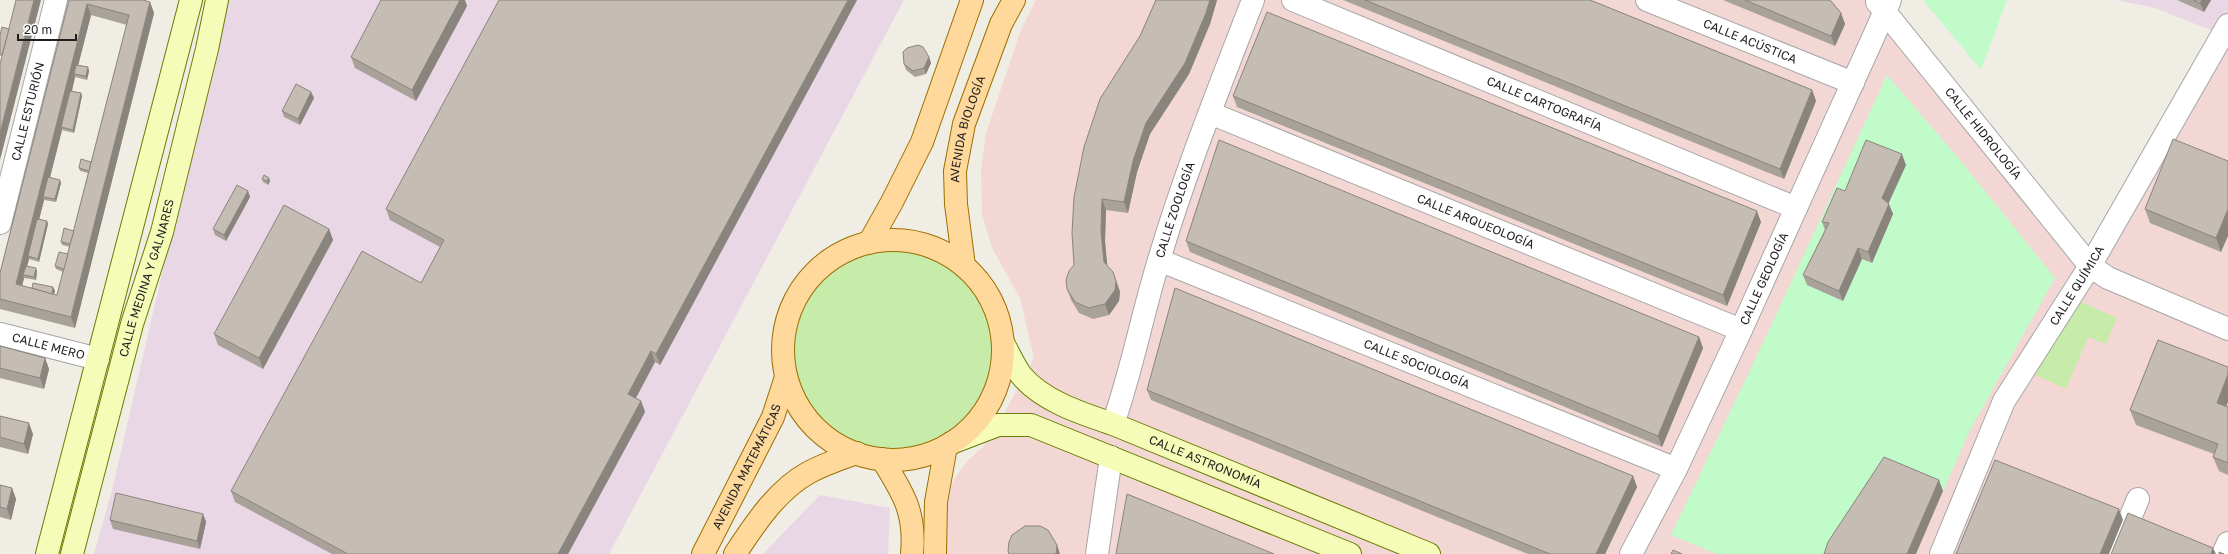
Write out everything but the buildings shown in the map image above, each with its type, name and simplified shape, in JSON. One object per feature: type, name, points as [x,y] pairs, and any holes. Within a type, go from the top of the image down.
[{"type":"main road","name":"CALLE MEDINA Y GALNARES","points":[[47,554],[189,0]]},
{"type":"main road","name":"CALLE MEDINA Y GALNARES","points":[[72,554],[132,324],[162,232],[205,57],[217,0]]},
{"type":"main road","points":[[869,243],[892,202],[922,142],[972,0]]},
{"type":"main road","name":"AVENIDA BIOLOGÍA","points":[[964,266],[956,204],[955,171],[964,124],[1001,24],[1014,0]]},
{"type":"main road","points":[[935,554],[936,502],[948,445],[966,432],[980,417],[991,400],[1001,369],[1003,343],[1001,328],[992,300],[975,276],[950,256],[919,243],[886,240],[869,243],[851,248],[833,258],[818,270],[805,284],[794,301],[787,319],[783,352],[786,377],[794,398],[805,416],[820,432],[837,444],[857,453],[882,459],[915,457],[948,445],[998,426],[1031,424],[1350,554]]},
{"type":"main road","name":"CALLE ASTRONOMÍA","points":[[1003,343],[1020,375],[1032,386],[1074,411],[1113,424],[1429,554]]},
{"type":"main road","name":"AVENIDA MATEMÁTICAS","points":[[703,554],[773,417],[786,377]]},
{"type":"main road","points":[[735,554],[753,526],[791,486],[807,473],[857,453]]},
{"type":"main road","points":[[882,459],[906,500],[912,518],[912,554]]},
{"type":"street","name":"CALLE ESTURIÓN","points":[[0,223],[56,0]]},
{"type":"street","name":"CALLE ZOOLOGÍA","points":[[1113,424],[1125,390],[1159,260],[1210,113],[1253,0]]},
{"type":"street","name":"CALLE CARTOGRAFÍA","points":[[1293,0],[1796,208]]},
{"type":"street","name":"CALLE ACÚSTICA","points":[[1647,0],[1853,83]]},
{"type":"street","name":"CALLE GEOLOGÍA","points":[[1631,554],[1676,469],[1741,330],[1853,83],[1884,4]]},
{"type":"street","name":"CALLE HIDROLOGÍA","points":[[1884,4],[2090,266],[2108,278],[2228,329]]},
{"type":"street","name":"CALLE QUÍMICA","points":[[1940,554],[2004,401],[2090,266],[2228,25]]},
{"type":"street","name":"CALLE ARQUEOLOGÍA","points":[[1210,113],[1741,330]]},
{"type":"street","name":"CALLE SOCIOLOGÍA","points":[[1159,260],[1676,469]]},
{"type":"street","name":"CALLE MERO","points":[[0,334],[98,359]]},
{"type":"street","points":[[1097,554],[1111,457]]},
{"type":"street","points":[[2115,554],[2138,499]]},
{"type":"street","points":[[2223,554],[2228,543]]},
{"type":"shaded area","points":[[229,0],[904,0],[609,554],[94,554],[113,486],[184,178]]},
{"type":"shaded area","points":[[1036,0],[1876,0],[2090,266],[2228,37],[2228,554],[946,554],[947,506],[953,481],[968,460],[982,448],[998,425],[1034,358],[1020,298],[992,248],[982,214],[981,171],[986,133],[1021,30]]},
{"type":"shaded area","points":[[2116,0],[2228,0],[2228,37],[2155,8]]},
{"type":"shaded area","points":[[820,495],[890,508],[888,554],[763,554]]},
{"type":"green space","points":[[1923,0],[2007,0],[1981,70]]},
{"type":"green space","points":[[1887,75],[1955,154],[2055,278],[1970,430],[1943,491],[1888,468],[1832,554],[1717,554],[1671,535],[1762,345]]},
{"type":"green space","points":[[893,240],[914,242],[945,253],[971,272],[990,298],[1001,329],[1003,350],[1001,371],[990,402],[971,428],[945,447],[914,458],[893,460],[872,458],[841,447],[815,428],[796,402],[785,371],[783,350],[785,329],[796,298],[815,272],[841,253],[872,242]]},
{"type":"green space","points":[[2070,297],[2117,318],[2106,344],[2088,337],[2066,389],[2024,370]]}]
